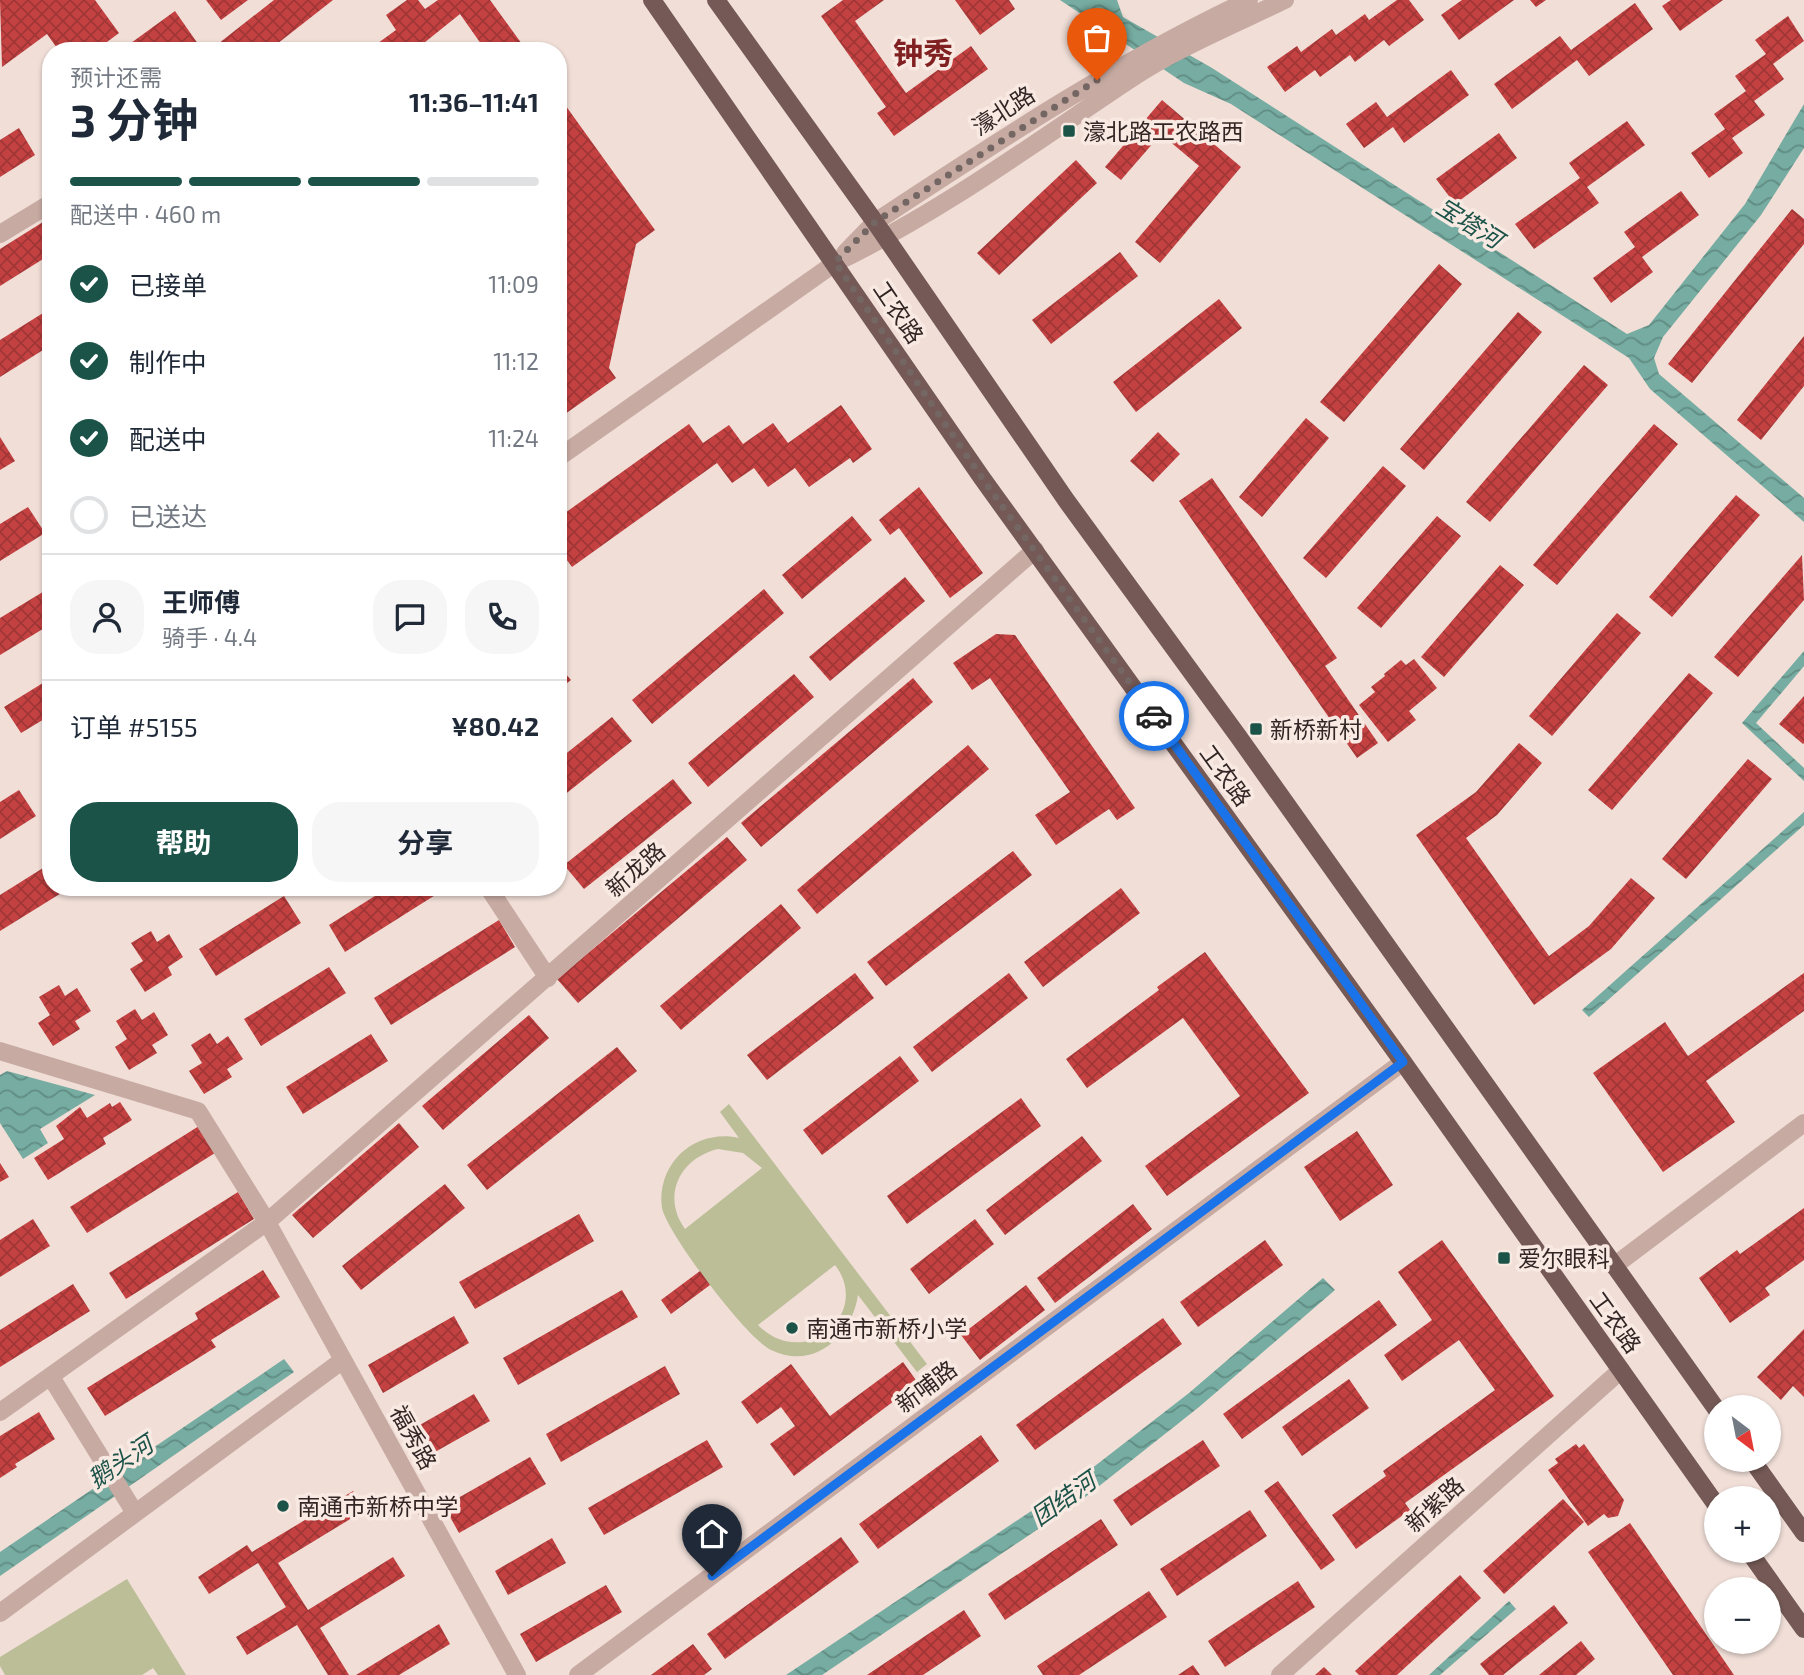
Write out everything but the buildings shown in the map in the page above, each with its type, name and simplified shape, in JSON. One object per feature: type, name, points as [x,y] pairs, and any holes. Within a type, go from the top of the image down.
[{"type":"main road","name":"工农路","points":[[652,0],[1035,550],[1403,1062],[1704,1488]]},
{"type":"main road","name":"工农路","points":[[716,0],[875,222],[1066,500],[1238,736],[1706,1395]]},
{"type":"main road","points":[[1761,1472],[1804,1533]]},
{"type":"main road","points":[[1757,1563],[1804,1629]]},
{"type":"street","name":"濠北路","points":[[567,452],[835,262],[875,222],[1249,0]]},
{"type":"street","name":"濠北路","points":[[1190,37],[1285,0]]},
{"type":"street","name":"濠北路","points":[[835,262],[886,238],[1076,118],[1126,72]]},
{"type":"street","points":[[0,234],[42,208]]},
{"type":"street","name":"新龙路","points":[[0,1412],[267,1222],[1035,550]]},
{"type":"street","points":[[494,896],[548,978]]},
{"type":"street","name":"福秀路","points":[[0,1051],[198,1111],[267,1222],[517,1675]]},
{"type":"street","name":"新哺路","points":[[579,1675],[1403,1062]]},
{"type":"street","points":[[1614,1266],[1804,1123]]},
{"type":"street","points":[[0,1613],[343,1360]]},
{"type":"street","name":"新紫路","points":[[1280,1675],[1621,1370]]},
{"type":"street","points":[[51,1377],[135,1513]]},
{"type":"green space","points":[[729,1104],[927,1364],[917,1372],[858,1295],[848,1324],[828,1346],[816,1353],[787,1355],[771,1350],[760,1342],[709,1284],[667,1221],[662,1208],[662,1193],[671,1166],[686,1149],[715,1137],[739,1138],[720,1112]],"holes":[[[718,1149],[743,1153],[762,1168],[685,1229],[675,1204],[678,1180],[693,1161]],[[835,1265],[844,1284],[845,1302],[839,1318],[828,1331],[812,1340],[794,1342],[776,1338],[758,1325]]]},
{"type":"green space","points":[[127,1579],[186,1675],[158,1675],[153,1668],[142,1675],[5,1675],[0,1666],[0,1657]]},
{"type":"water","points":[[1060,0],[1117,0],[1123,17],[1212,68],[1627,334],[1649,325],[1745,204],[1804,104],[1804,148],[1761,215],[1663,337],[1654,358],[1659,374],[1804,498],[1804,522],[1650,389],[1629,358],[1231,104],[1184,83]]},
{"type":"water","points":[[1804,651],[1804,666],[1756,723],[1804,768],[1804,781],[1742,723]]},
{"type":"water","points":[[1804,812],[1804,825],[1589,1017],[1582,1010]]},
{"type":"water","points":[[7,1071],[95,1095],[40,1129],[48,1143],[23,1159],[0,1123],[0,1075]]},
{"type":"water","name":"团结河","points":[[1323,1278],[1335,1290],[1199,1407],[1084,1498],[822,1675],[786,1675],[1073,1483],[1189,1393]]},
{"type":"water","points":[[284,1359],[294,1372],[0,1576],[0,1552]]},
{"type":"water","points":[[1509,1601],[1516,1609],[1440,1675],[1429,1675]]},
{"type":"way so far","points":[[1097,80],[875,222],[835,262],[982,478],[1154,716]]},
{"type":"place","name":"濠北路工农路西","points":[[1069,131]]},
{"type":"place","name":"新桥新村","points":[[1256,729]]},
{"type":"place","name":"爱尔眼科","points":[[1504,1258]]},
{"type":"place","name":"南通市新桥小学","points":[[792,1328]]},
{"type":"place","name":"南通市新桥中学","points":[[283,1506]]},
{"type":"district","name":"钟秀","points":[[923,52]]},
{"type":"route","points":[[712,1576],[1403,1062],[1154,716]]},
{"type":"water label","name":"宝塔河","points":[[1470,222]]},
{"type":"water label","name":"鹅头河","points":[[120,1461]]}]
